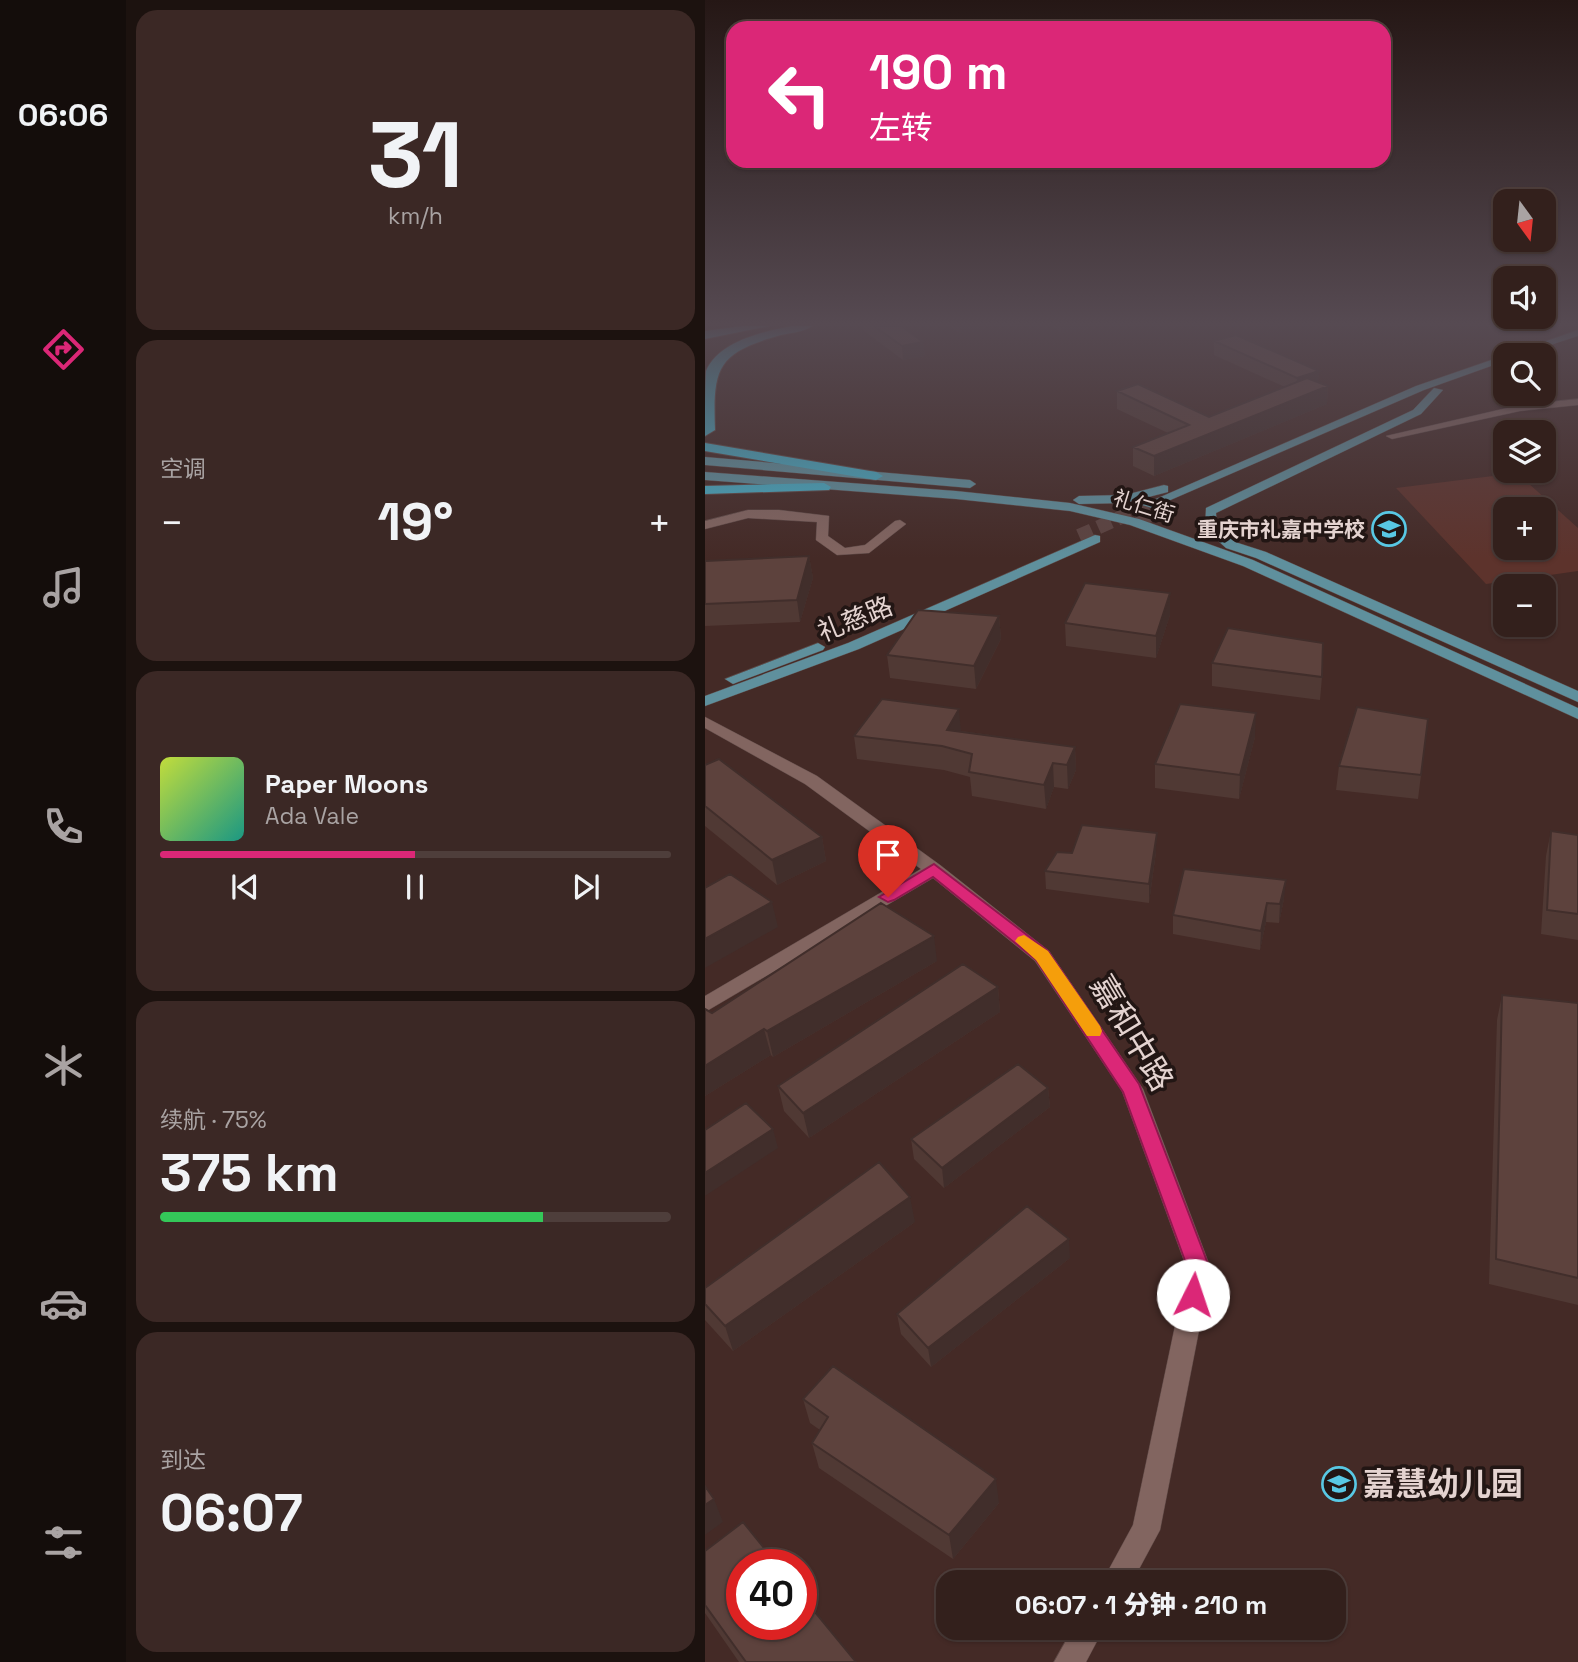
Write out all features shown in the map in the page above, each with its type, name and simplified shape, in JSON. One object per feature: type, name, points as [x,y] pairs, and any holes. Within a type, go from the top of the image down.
[{"type":"highway","points":[[707,404],[708,430],[705,434],[731,453]]},
{"type":"highway","points":[[705,447],[875,475]]},
{"type":"highway","points":[[705,490],[823,487]]},
{"type":"main road","points":[[1079,500],[1125,499],[1158,492],[1360,404]]},
{"type":"main road","points":[[1148,505],[1384,404]]},
{"type":"main road","points":[[1164,509],[1407,404]]},
{"type":"main road","points":[[1231,545],[1211,529],[1210,511],[1417,412],[1425,404]]},
{"type":"main road","name":"礼仁街","points":[[705,461],[960,483],[1079,500],[1261,555],[1578,697]]},
{"type":"main road","name":"礼仁街","points":[[705,477],[956,495],[1058,506],[1134,522],[1248,563],[1578,713]]},
{"type":"main road","name":"礼慈路","points":[[705,688],[907,612],[1079,536]]},
{"type":"main road","name":"礼慈路","points":[[705,701],[763,682],[927,617],[1095,539]]},
{"type":"street","points":[[1392,436],[1520,408],[1563,404]]},
{"type":"street","points":[[705,525],[719,519],[761,514],[824,519],[821,537],[842,551],[869,549],[900,524]]},
{"type":"street","name":"嘉和中路","points":[[705,722],[811,780],[934,869],[1042,956],[1132,1089],[1199,1269],[1146,1530],[1123,1570]]},
{"type":"street","points":[[705,1005],[934,869]]},
{"type":"street","points":[[1069,1662],[1082,1640]]},
{"type":"shaded area","points":[[1493,476],[1493,483],[1528,483],[1544,497],[1493,497],[1493,560],[1556,560],[1556,508],[1578,528],[1578,571],[1556,574],[1493,574],[1493,583],[1486,584],[1396,488]]},
{"type":"building","points":[[1144,404],[1180,404],[1209,417],[1243,404],[1284,404],[1154,456],[1133,447],[1189,425]]},
{"type":"building","points":[[809,556],[797,600],[705,604],[705,561]]},
{"type":"building","points":[[1085,583],[1170,593],[1156,636],[1065,623]]},
{"type":"building","points":[[918,610],[999,616],[974,666],[887,655]]},
{"type":"building","points":[[1228,628],[1323,643],[1322,677],[1212,663]]},
{"type":"building","points":[[882,699],[959,709],[947,730],[1075,747],[1067,765],[1053,763],[1044,785],[969,772],[972,754],[942,746],[854,736]]},
{"type":"building","points":[[1180,704],[1256,713],[1240,775],[1155,764]]},
{"type":"building","points":[[1357,707],[1428,719],[1421,775],[1339,766]]},
{"type":"building","points":[[719,759],[822,837],[772,860],[705,806],[705,765]]},
{"type":"building","points":[[1082,825],[1157,833],[1149,884],[1045,871],[1057,852],[1072,853]]},
{"type":"building","points":[[1551,831],[1578,835],[1578,914],[1547,910]]},
{"type":"building","points":[[1184,869],[1286,880],[1280,904],[1267,903],[1261,931],[1173,915]]},
{"type":"building","points":[[730,874],[772,902],[705,939],[705,888]]},
{"type":"building","points":[[881,903],[934,936],[767,1031],[764,1029],[705,1066],[705,1009],[712,1013]]},
{"type":"building","points":[[963,964],[998,987],[803,1113],[778,1086]]},
{"type":"building","points":[[1502,995],[1578,1003],[1578,1278],[1496,1259]]},
{"type":"building","points":[[1018,1064],[1048,1088],[942,1168],[911,1139]]},
{"type":"building","points":[[746,1103],[773,1129],[705,1173],[705,1130]]},
{"type":"building","points":[[879,1162],[910,1197],[725,1326],[705,1304],[705,1288]]},
{"type":"building","points":[[1027,1206],[1069,1239],[928,1348],[897,1314]]},
{"type":"building","points":[[833,1366],[996,1479],[949,1535],[812,1443],[828,1417],[803,1399]]},
{"type":"building","points":[[705,1486],[714,1499],[705,1505]]},
{"type":"building","points":[[743,1522],[765,1549],[726,1549],[726,1634],[705,1605],[705,1551]]},
{"type":"building","points":[[817,1614],[856,1662],[746,1662],[730,1640],[817,1640]]},
{"type":"tunnel","points":[[1079,536],[1148,505]]},
{"type":"tunnel","points":[[1137,521],[1164,509]]},
{"type":"slow traffic","points":[[1024,941],[1042,956],[1093,1031]]},
{"type":"place","name":"重庆市礼嘉中学校","points":[[1389,529]]},
{"type":"place","name":"嘉慧幼儿园","points":[[1339,1484]]},
{"type":"route","points":[[888,897],[934,869],[1042,956],[1132,1089],[1199,1269],[1193,1295]]}]
